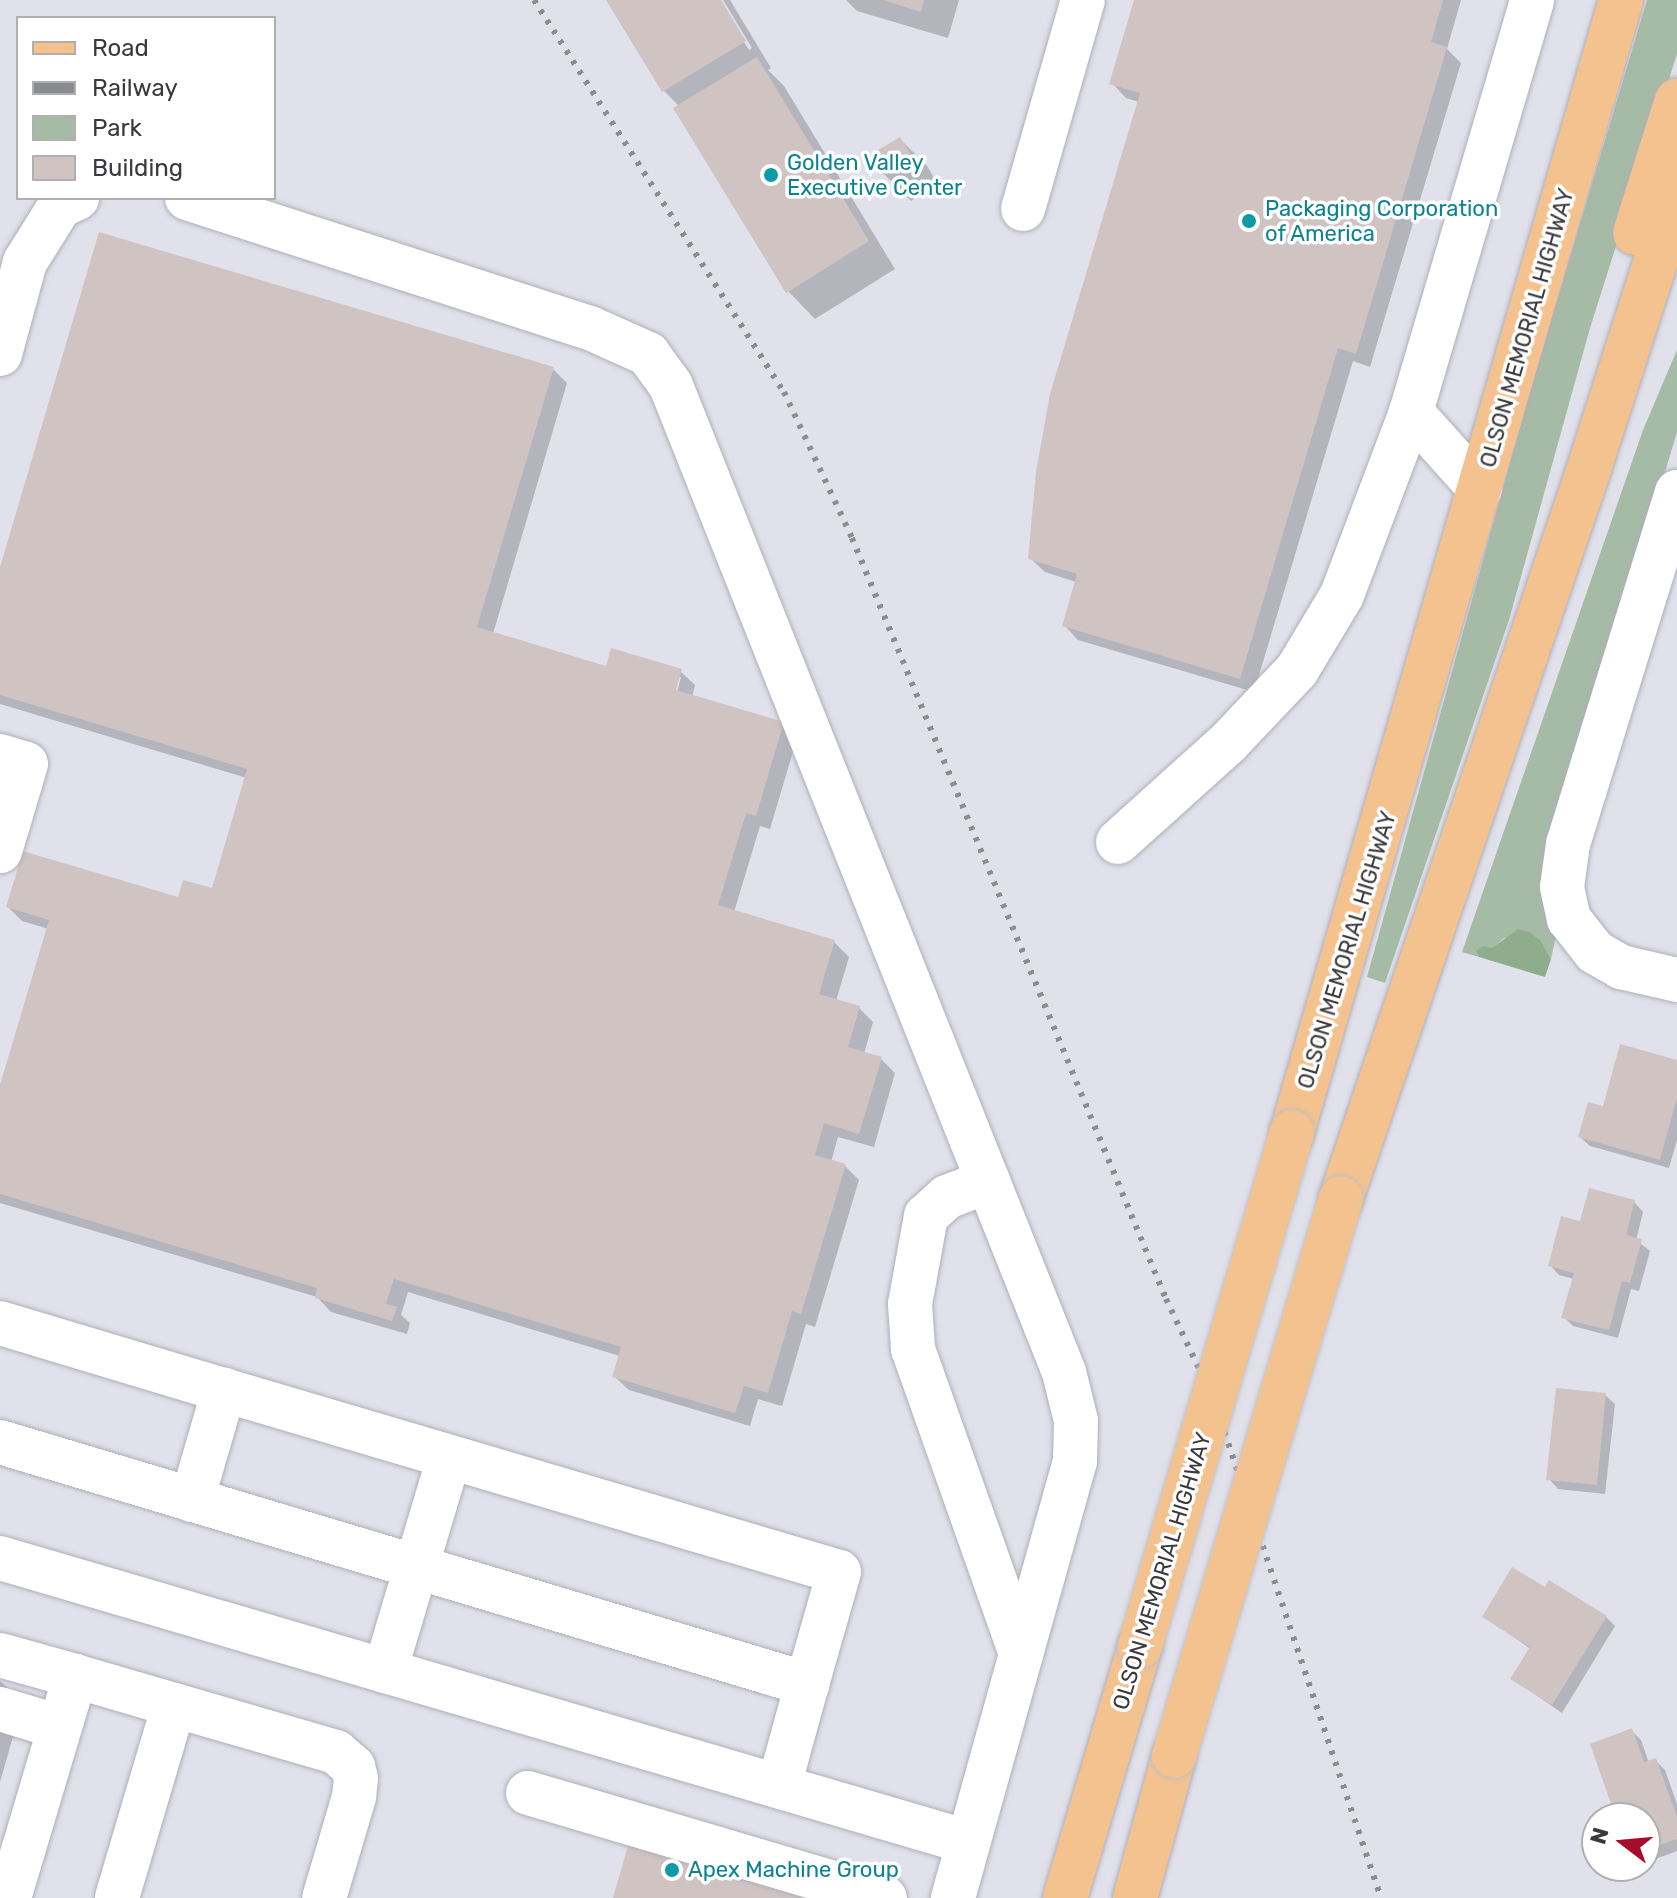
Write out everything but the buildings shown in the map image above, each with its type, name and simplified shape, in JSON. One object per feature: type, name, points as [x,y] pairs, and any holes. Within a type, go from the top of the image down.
[{"type":"main road","name":"OLSON MEMORIAL HIGHWAY","points":[[1065,1898],[1292,1132],[1621,0]]},
{"type":"main road","points":[[1587,475],[1624,266],[1677,100]]},
{"type":"main road","points":[[1135,1898],[1174,1756],[1341,1198],[1587,475],[1677,195]]},
{"type":"street","points":[[1023,209],[1083,0]]},
{"type":"street","points":[[1118,842],[1227,744],[1297,670],[1342,595],[1411,412],[1532,0]]},
{"type":"street","points":[[0,354],[25,262],[60,206],[73,200]]},
{"type":"street","points":[[193,200],[590,328],[648,354],[671,386],[1064,1372],[1076,1421],[1075,1461],[953,1898]]},
{"type":"street","points":[[1411,412],[1480,489]]},
{"type":"street","points":[[1677,492],[1568,844],[1562,887],[1569,919],[1595,952],[1621,967],[1677,980]]},
{"type":"street","points":[[0,756],[26,764],[0,851]]},
{"type":"street","points":[[988,1181],[947,1197],[926,1216],[910,1304],[913,1349],[1021,1654]]},
{"type":"street","points":[[0,1323],[839,1572],[779,1786]]},
{"type":"street","points":[[192,1500],[224,1390]]},
{"type":"street","points":[[0,1442],[807,1684]]},
{"type":"street","points":[[385,1671],[449,1457]]},
{"type":"street","points":[[0,1558],[968,1842]]},
{"type":"street","points":[[0,1655],[336,1752],[353,1767],[356,1778],[354,1797],[324,1898]]},
{"type":"street","points":[[9,1898],[75,1676]]},
{"type":"street","points":[[117,1898],[174,1705]]},
{"type":"street","points":[[0,1709],[59,1727]]},
{"type":"street","points":[[528,1793],[885,1898]]},
{"type":"green space","points":[[1647,0],[1677,0],[1677,54],[1590,328],[1509,620],[1385,983],[1367,977],[1529,395]]},
{"type":"green space","points":[[1677,350],[1677,432],[1634,575],[1551,959],[1541,941],[1504,938],[1492,949],[1476,951],[1479,957],[1462,952],[1643,430]]},
{"type":"green space","points":[[1518,929],[1529,932],[1541,941],[1551,959],[1545,977],[1479,957],[1476,951],[1483,946],[1492,948]]},
{"type":"railway","points":[[534,0],[784,392],[852,538],[1166,1299],[1213,1398],[1381,1898]]},
{"type":"place","name":"Golden Valley Executive Center","points":[[771,175]]},
{"type":"place","name":"Packaging Corporation of America","points":[[1249,221]]},
{"type":"place","name":"Apex Machine Group","points":[[672,1870]]}]
